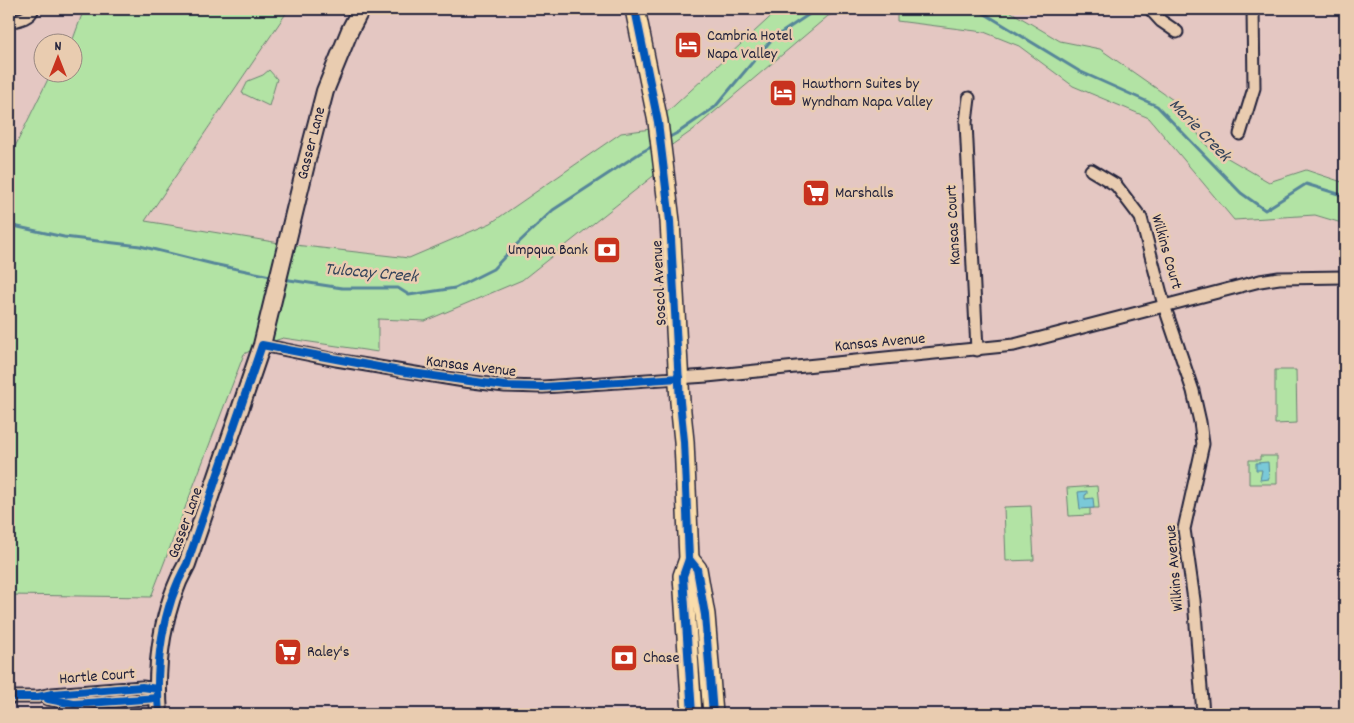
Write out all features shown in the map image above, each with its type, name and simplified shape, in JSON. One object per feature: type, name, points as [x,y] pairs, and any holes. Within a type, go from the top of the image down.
[{"type":"main road","name":"Soscol Avenue","points":[[635,9],[658,122],[670,221],[684,441],[689,559],[683,576],[692,714]]},
{"type":"main road","name":"Soscol Avenue","points":[[689,559],[698,569],[713,714]]},
{"type":"street","points":[[9,22],[20,20],[32,13],[34,9]]},
{"type":"street","name":"Gasser Lane","points":[[158,701],[160,660],[167,612],[175,587],[187,564],[262,345],[326,91],[350,30],[361,9]]},
{"type":"street","points":[[1150,9],[1177,32]]},
{"type":"street","points":[[1240,134],[1254,88],[1253,9]]},
{"type":"street","name":"Kansas Court","points":[[969,98],[966,122],[976,350]]},
{"type":"street","name":"Wilkins Court","points":[[1091,170],[1116,185],[1141,218],[1164,306]]},
{"type":"street","name":"Kansas Avenue","points":[[262,345],[388,369],[505,386],[543,387],[679,378],[1014,345],[1279,278],[1345,278]]},
{"type":"street","name":"Wilkins Avenue","points":[[1164,306],[1193,391],[1203,444],[1184,529],[1194,600],[1203,714]]},
{"type":"street","name":"Hartle Court","points":[[9,697],[38,697],[52,694],[142,687],[158,701]]},
{"type":"green space","points":[[84,9],[289,9],[145,221],[286,244],[409,258],[491,223],[621,133],[651,129],[657,173],[522,280],[425,321],[378,319],[378,352],[283,338],[244,354],[151,597],[9,595],[9,159],[47,82],[82,82],[82,32],[76,32]]},
{"type":"green space","points":[[779,9],[847,9],[828,16],[693,130],[669,147],[664,115]]},
{"type":"green space","points":[[897,9],[1006,9],[1060,41],[1100,49],[1173,100],[1207,146],[1269,182],[1306,170],[1345,183],[1345,224],[1315,215],[1234,220],[1149,118],[1073,86],[1019,46],[984,32],[897,21]]},
{"type":"green space","points":[[269,70],[277,79],[269,106],[242,93],[248,81],[263,75]]},
{"type":"green space","points":[[1275,370],[1296,370],[1297,423],[1275,424]]},
{"type":"green space","points":[[1260,456],[1277,456],[1277,484],[1249,484],[1249,460],[1260,460]]},
{"type":"green space","points":[[1097,486],[1099,508],[1090,508],[1090,515],[1069,516],[1067,488]]},
{"type":"green space","points":[[1031,506],[1034,560],[1006,561],[1004,507]]},
{"type":"water","points":[[1268,462],[1269,479],[1260,480],[1262,470],[1256,470],[1256,463]]},
{"type":"water","points":[[1087,491],[1085,499],[1093,498],[1094,508],[1080,509],[1078,492]]},
{"type":"waterway","name":"Tulocay Creek","points":[[666,139],[715,107],[772,39],[817,9]]},
{"type":"waterway","name":"Marie Creek","points":[[977,9],[1079,71],[1157,106],[1241,193],[1265,210],[1306,184],[1345,196]]},
{"type":"waterway","name":"Tulocay Creek","points":[[283,279],[342,288],[398,288],[409,295],[455,288],[493,269],[553,210],[653,146]]},
{"type":"waterway","name":"Tulocay Creek","points":[[9,225],[64,237],[140,246],[275,277]]},
{"type":"cycle path","points":[[635,9],[658,122],[670,221],[680,402],[684,441],[689,559],[683,576],[692,714]]},
{"type":"cycle path","points":[[159,714],[158,676],[166,618],[178,581],[187,564],[262,345],[405,372],[505,386],[543,387],[679,378]]},
{"type":"cycle path","points":[[689,559],[697,569],[705,615],[713,714]]},
{"type":"cycle path","points":[[9,697],[38,697],[52,694],[142,687],[158,689]]},
{"type":"cycle path","points":[[48,699],[74,704],[158,698]]},
{"type":"place","name":"Cambria Hotel Napa Valley","points":[[688,45]]},
{"type":"place","name":"Hawthorn Suites by Wyndham Napa Valley","points":[[783,93]]},
{"type":"place","name":"Marshalls","points":[[816,193]]},
{"type":"place","name":"Umpqua Bank","points":[[607,250]]},
{"type":"place","name":"Raley's","points":[[288,652]]},
{"type":"place","name":"Chase","points":[[624,658]]}]
